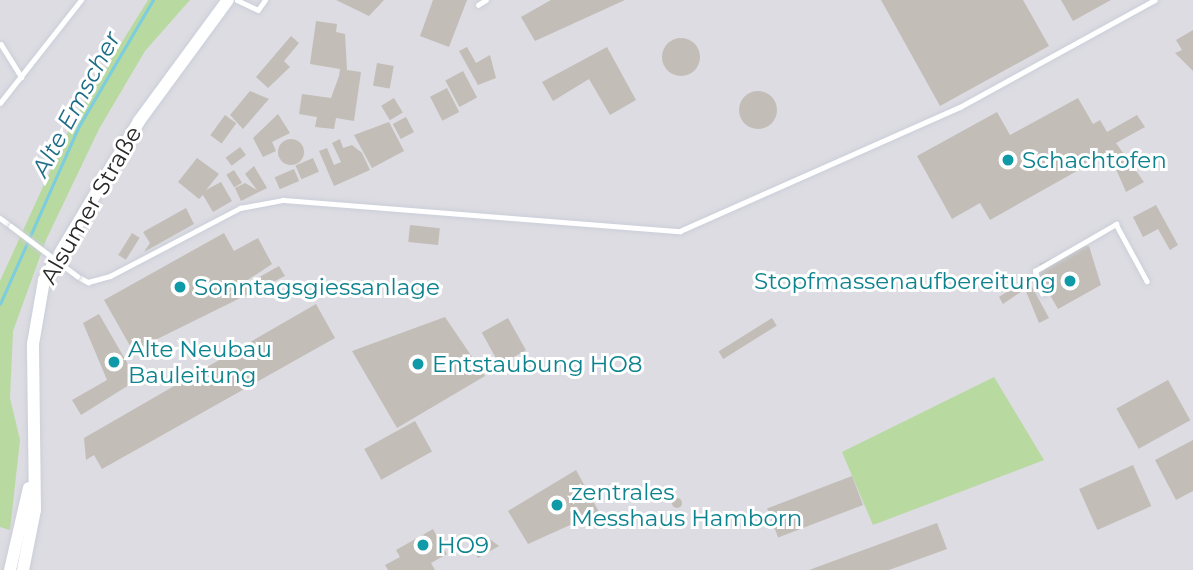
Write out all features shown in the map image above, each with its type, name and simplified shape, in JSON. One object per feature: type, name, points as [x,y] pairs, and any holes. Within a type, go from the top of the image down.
[{"type":"street","name":"Alsumer Straße","points":[[23,570],[35,510],[31,481],[33,344],[48,272],[139,121],[228,0]]},
{"type":"street","name":"Alsumer Straße","points":[[10,570],[31,481]]},
{"type":"lane","points":[[0,103],[81,0]]},
{"type":"lane","points":[[237,0],[258,10],[265,0]]},
{"type":"lane","points":[[478,5],[486,0]]},
{"type":"lane","points":[[0,218],[88,282],[110,276],[240,208],[282,200],[680,231],[960,107],[1154,0]]},
{"type":"lane","points":[[1,44],[22,77]]},
{"type":"lane","points":[[1042,294],[1033,273],[1116,224],[1147,281]]},
{"type":"shaded area","points":[[0,0],[1193,0],[1193,570],[0,570]]},
{"type":"green space","points":[[148,0],[190,0],[145,51],[99,129],[46,240],[13,331],[10,398],[20,440],[10,530],[0,527],[0,281],[73,121]]},
{"type":"green space","points":[[994,377],[1044,460],[873,525],[842,452]]},
{"type":"building","points":[[336,0],[384,0],[369,16]]},
{"type":"building","points":[[433,0],[467,0],[449,47],[420,36]]},
{"type":"building","points":[[551,0],[625,0],[535,41],[521,17]]},
{"type":"building","points":[[881,0],[1023,0],[1049,46],[940,106]]},
{"type":"building","points":[[1061,0],[1111,0],[1073,21]]},
{"type":"building","points":[[316,21],[337,24],[336,32],[345,34],[347,70],[361,72],[354,121],[336,118],[334,129],[315,127],[317,117],[299,114],[302,94],[331,98],[339,76],[340,69],[310,64]]},
{"type":"building","points":[[1193,30],[1193,71],[1175,53],[1182,50],[1176,40]]},
{"type":"building","points":[[291,36],[299,43],[284,61],[290,67],[268,88],[256,77]]},
{"type":"building","points":[[681,38],[695,43],[700,57],[695,71],[681,76],[667,71],[662,57],[667,43]]},
{"type":"building","points":[[467,47],[476,63],[490,55],[496,78],[478,85],[459,51]]},
{"type":"building","points":[[607,47],[636,100],[610,115],[589,79],[553,101],[542,82]]},
{"type":"building","points":[[377,63],[394,66],[390,89],[373,86]]},
{"type":"building","points":[[463,71],[477,97],[459,107],[445,80]]},
{"type":"building","points":[[447,88],[459,112],[442,121],[430,97]]},
{"type":"building","points":[[250,91],[269,99],[243,129],[230,115]]},
{"type":"building","points":[[758,91],[771,97],[777,110],[771,123],[758,129],[745,123],[739,110],[745,97]]},
{"type":"building","points":[[394,98],[403,113],[390,120],[381,106]]},
{"type":"building","name":"Schachtofen","points":[[1078,98],[1093,124],[1100,120],[1107,132],[1137,115],[1145,127],[1116,143],[1144,182],[1126,192],[1109,153],[990,220],[980,203],[952,219],[917,156],[997,112],[1010,135]]},
{"type":"building","points":[[278,114],[290,133],[272,142],[276,151],[263,157],[253,138]]},
{"type":"building","points":[[225,115],[236,123],[222,143],[210,135]]},
{"type":"building","points":[[406,117],[414,132],[401,139],[393,124]]},
{"type":"building","points":[[389,122],[404,151],[372,168],[354,135]]},
{"type":"building","points":[[291,139],[300,143],[304,152],[300,161],[291,165],[282,161],[278,152],[282,143]]},
{"type":"building","points":[[340,139],[343,148],[352,145],[362,153],[370,170],[334,186],[319,151],[327,148],[334,165],[341,162],[332,143]]},
{"type":"building","points":[[240,147],[246,155],[232,166],[226,158]]},
{"type":"building","points":[[197,158],[219,174],[206,190],[221,182],[232,201],[213,212],[203,195],[199,199],[178,182]]},
{"type":"building","points":[[313,158],[319,172],[301,179],[296,165]]},
{"type":"building","points":[[254,166],[267,188],[241,201],[235,188],[245,183],[257,190],[245,174]]},
{"type":"building","points":[[294,169],[299,181],[280,189],[275,177]]},
{"type":"building","points":[[234,170],[242,183],[234,187],[226,175]]},
{"type":"building","points":[[1156,205],[1178,245],[1170,250],[1158,229],[1143,237],[1133,217]]},
{"type":"building","points":[[186,208],[194,224],[144,252],[150,243],[143,232]]},
{"type":"building","points":[[410,225],[440,228],[438,245],[408,242]]},
{"type":"building","points":[[132,233],[140,238],[126,260],[118,255]]},
{"type":"building","name":"Sonntagsgiessanlage","points":[[224,233],[234,251],[258,238],[272,264],[216,301],[279,266],[285,276],[133,351],[104,300]]},
{"type":"building","name":"Stopfmassenaufbereitung","points":[[1080,246],[1089,246],[1101,285],[1058,309],[1040,278],[1030,283],[1049,318],[1039,323],[1025,289],[1003,304],[999,297],[1042,269],[1039,264]]},
{"type":"building","points":[[316,304],[335,338],[102,469],[94,455],[86,460],[84,438]]},
{"type":"building","name":"Alte Neubau Bauleitung","points":[[99,314],[137,380],[81,415],[72,400],[107,380],[83,323]]},
{"type":"building","name":"Entstaubung HO8","points":[[445,317],[485,376],[397,428],[352,351]]},
{"type":"building","points":[[508,318],[526,350],[500,365],[482,333]]},
{"type":"building","points":[[772,318],[777,326],[723,359],[719,351]]},
{"type":"building","points":[[1168,380],[1190,420],[1139,449],[1116,409]]},
{"type":"building","points":[[415,421],[432,452],[381,480],[364,449]]},
{"type":"building","points":[[1193,440],[1193,491],[1176,500],[1155,460]]},
{"type":"building","points":[[1133,465],[1151,506],[1097,530],[1079,489]]},
{"type":"building","name":"zentrales Messhaus Hamborn","points":[[576,470],[599,512],[528,544],[508,511]]},
{"type":"building","points":[[852,476],[863,505],[778,538],[767,509]]},
{"type":"building","points":[[677,498],[681,499],[681,507],[677,508],[673,507],[672,503],[673,499]]},
{"type":"building","points":[[937,523],[947,549],[889,570],[809,570]]},
{"type":"building","name":"HO9","points":[[433,529],[447,554],[431,563],[435,570],[388,570],[385,565],[400,557],[396,550]]},
{"type":"building","points":[[484,535],[499,546],[478,558],[469,543]]},
{"type":"waterway","name":"Alte Emscher","points":[[0,304],[79,126],[153,0]]},
{"type":"place","name":"Schachtofen","points":[[1008,160]]},
{"type":"place","name":"Stopfmassenaufbereitung","points":[[1070,281]]},
{"type":"place","name":"Sonntagsgiessanlage","points":[[180,287]]},
{"type":"place","name":"Alte Neubau Bauleitung","points":[[114,362]]},
{"type":"place","name":"Entstaubung HO8","points":[[418,364]]},
{"type":"place","name":"zentrales Messhaus Hamborn","points":[[557,505]]},
{"type":"place","name":"HO9","points":[[423,545]]}]
